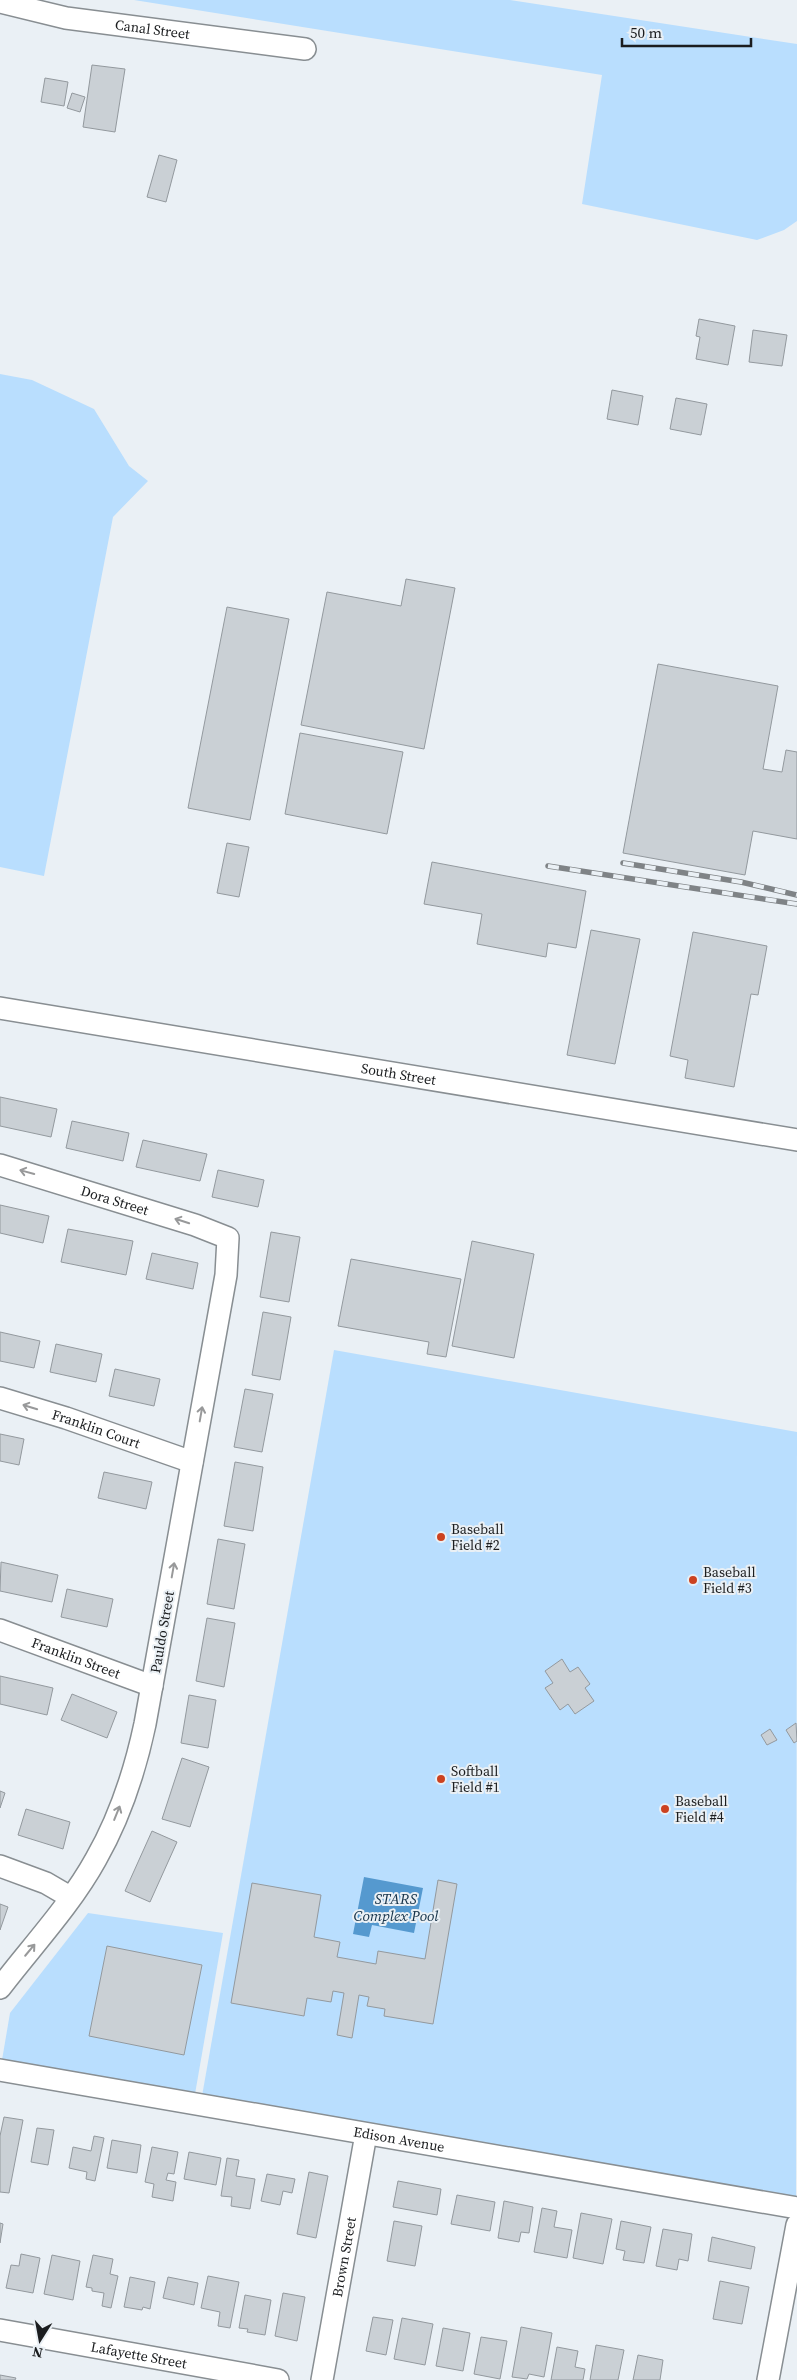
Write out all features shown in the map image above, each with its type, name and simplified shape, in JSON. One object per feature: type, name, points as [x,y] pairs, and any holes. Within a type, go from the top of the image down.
[{"type":"street","name":"Canal Street","points":[[0,2],[66,18],[305,49]]},
{"type":"street","name":"South Street","points":[[0,1008],[797,1140]]},
{"type":"street","name":"Dora Street","points":[[0,1165],[195,1225],[228,1238]]},
{"type":"street","name":"Pauldo Street","points":[[0,1988],[52,1924],[95,1861],[111,1829],[131,1780],[152,1686],[226,1275],[228,1238]]},
{"type":"street","name":"Franklin Court","points":[[0,1398],[66,1418],[192,1462]]},
{"type":"street","name":"Franklin Street","points":[[0,1630],[152,1686]]},
{"type":"street","points":[[0,1866],[46,1883],[70,1897]]},
{"type":"street","name":"Edison Avenue","points":[[0,2070],[797,2208]]},
{"type":"street","name":"Brown Street","points":[[322,2380],[366,2134]]},
{"type":"street","points":[[768,2380],[797,2225]]},
{"type":"street","name":"Lafayette Street","points":[[0,2330],[278,2380]]},
{"type":"shaded area","points":[[134,0],[510,0],[797,44],[797,221],[784,230],[757,240],[582,204],[602,75]]},
{"type":"shaded area","points":[[0,374],[32,380],[94,409],[129,466],[148,481],[113,517],[44,876],[0,867]]},
{"type":"shaded area","points":[[334,1350],[797,1432],[796,2201],[202,2096]]},
{"type":"shaded area","points":[[88,1913],[223,1933],[195,2094],[2,2060],[10,2013]]},
{"type":"water","name":"STARS Complex Pool","points":[[364,1877],[423,1888],[414,1933],[372,1925],[369,1937],[353,1934]]},
{"type":"building","points":[[92,65],[125,69],[115,132],[83,127]]},
{"type":"building","points":[[45,78],[68,82],[64,106],[41,102]]},
{"type":"building","points":[[72,93],[85,97],[80,112],[67,108]]},
{"type":"building","points":[[159,155],[177,160],[166,202],[147,197]]},
{"type":"building","points":[[699,319],[735,326],[728,365],[696,359],[700,337],[696,336]]},
{"type":"building","points":[[753,330],[787,335],[782,366],[749,362]]},
{"type":"building","points":[[612,390],[643,396],[638,425],[607,419]]},
{"type":"building","points":[[676,398],[707,404],[701,435],[670,429]]},
{"type":"building","points":[[406,579],[455,588],[424,749],[301,725],[327,592],[401,606]]},
{"type":"building","points":[[227,607],[289,619],[250,820],[188,808]]},
{"type":"building","points":[[658,664],[778,686],[763,769],[782,772],[786,750],[797,752],[797,839],[753,831],[745,875],[623,853]]},
{"type":"building","points":[[300,733],[403,752],[387,834],[285,814]]},
{"type":"building","points":[[227,843],[249,847],[239,897],[217,893]]},
{"type":"building","points":[[432,862],[586,891],[576,948],[548,943],[546,957],[477,944],[482,914],[424,904]]},
{"type":"building","points":[[591,930],[640,939],[615,1064],[567,1055]]},
{"type":"building","points":[[693,932],[767,946],[758,995],[751,994],[734,1087],[685,1078],[688,1060],[670,1056]]},
{"type":"building","points":[[0,1097],[57,1109],[51,1137],[0,1126]]},
{"type":"building","points":[[72,1121],[129,1133],[123,1161],[66,1148]]},
{"type":"building","points":[[143,1140],[207,1154],[200,1181],[136,1167]]},
{"type":"building","points":[[218,1170],[264,1180],[258,1207],[212,1197]]},
{"type":"building","points":[[0,1205],[49,1216],[43,1243],[0,1233]]},
{"type":"building","points":[[68,1229],[133,1241],[126,1275],[61,1262]]},
{"type":"building","points":[[271,1232],[300,1237],[289,1302],[260,1297]]},
{"type":"building","points":[[472,1241],[534,1254],[514,1358],[452,1346]]},
{"type":"building","points":[[152,1253],[198,1263],[193,1289],[146,1279]]},
{"type":"building","points":[[351,1259],[461,1279],[446,1357],[427,1354],[429,1342],[338,1326]]},
{"type":"building","points":[[263,1312],[291,1317],[280,1380],[252,1375]]},
{"type":"building","points":[[0,1332],[40,1341],[34,1368],[0,1361]]},
{"type":"building","points":[[56,1344],[102,1354],[96,1382],[50,1372]]},
{"type":"building","points":[[115,1369],[160,1379],[154,1406],[109,1396]]},
{"type":"building","points":[[245,1389],[273,1394],[262,1452],[234,1447]]},
{"type":"building","points":[[0,1434],[24,1439],[19,1465],[0,1461]]},
{"type":"building","points":[[235,1462],[263,1467],[253,1531],[224,1526]]},
{"type":"building","points":[[104,1472],[152,1482],[146,1509],[98,1498]]},
{"type":"building","points":[[218,1539],[245,1544],[234,1609],[207,1604]]},
{"type":"building","points":[[1,1562],[58,1575],[52,1602],[0,1591]]},
{"type":"building","points":[[67,1589],[113,1599],[107,1627],[61,1617]]},
{"type":"building","points":[[207,1618],[235,1623],[224,1687],[196,1681]]},
{"type":"building","points":[[562,1659],[570,1672],[578,1667],[590,1684],[585,1688],[594,1701],[575,1714],[568,1704],[560,1710],[545,1688],[553,1683],[545,1671]]},
{"type":"building","points":[[0,1676],[53,1688],[47,1715],[0,1704]]},
{"type":"building","points":[[72,1694],[117,1712],[107,1738],[61,1720]]},
{"type":"building","points":[[189,1695],[216,1700],[208,1748],[181,1743]]},
{"type":"building","points":[[796,1723],[797,1741],[794,1743],[786,1730]]},
{"type":"building","points":[[770,1729],[777,1740],[767,1745],[761,1735]]},
{"type":"building","points":[[182,1758],[209,1767],[190,1827],[162,1819]]},
{"type":"building","points":[[0,1791],[5,1793],[0,1808]]},
{"type":"building","points":[[26,1809],[70,1822],[63,1849],[18,1835]]},
{"type":"building","points":[[152,1831],[177,1842],[150,1902],[125,1891]]},
{"type":"building","points":[[438,1880],[457,1884],[433,2024],[384,2016],[385,2009],[367,2006],[369,1997],[359,1995],[352,2038],[337,2035],[344,1993],[333,1991],[331,2002],[307,1998],[304,2016],[231,2003],[252,1883],[321,1895],[314,1937],[340,1942],[337,1957],[376,1964],[378,1951],[425,1959]]},
{"type":"building","points":[[0,1904],[8,1907],[0,1930]]},
{"type":"building","points":[[107,1946],[202,1965],[184,2055],[89,2036]]},
{"type":"building","points":[[4,2117],[23,2120],[9,2193],[0,2192],[0,2136]]},
{"type":"building","points":[[37,2128],[54,2130],[48,2165],[31,2162]]},
{"type":"building","points":[[94,2136],[104,2138],[95,2181],[86,2179],[87,2172],[69,2168],[73,2147],[91,2151]]},
{"type":"building","points":[[112,2140],[141,2145],[137,2173],[107,2168]]},
{"type":"building","points":[[152,2147],[178,2152],[174,2174],[168,2173],[166,2180],[176,2182],[173,2201],[152,2197],[154,2184],[145,2182]]},
{"type":"building","points":[[189,2152],[221,2158],[216,2185],[184,2179]]},
{"type":"building","points":[[227,2158],[239,2160],[236,2176],[255,2179],[250,2209],[231,2206],[232,2197],[221,2196]]},
{"type":"building","points":[[309,2172],[328,2176],[316,2238],[297,2234]]},
{"type":"building","points":[[267,2174],[295,2179],[292,2193],[283,2191],[280,2205],[261,2201]]},
{"type":"building","points":[[398,2181],[441,2189],[437,2215],[393,2207]]},
{"type":"building","points":[[457,2195],[495,2202],[490,2231],[451,2224]]},
{"type":"building","points":[[504,2201],[533,2207],[529,2233],[521,2232],[519,2242],[498,2238]]},
{"type":"building","points":[[542,2208],[557,2211],[554,2227],[572,2230],[567,2258],[534,2252]]},
{"type":"building","points":[[581,2213],[612,2219],[603,2264],[573,2258]]},
{"type":"building","points":[[394,2221],[422,2226],[415,2266],[387,2261]]},
{"type":"building","points":[[621,2221],[651,2227],[644,2263],[623,2260],[625,2251],[616,2249]]},
{"type":"building","points":[[0,2223],[3,2224],[0,2243]]},
{"type":"building","points":[[663,2229],[692,2234],[688,2261],[679,2259],[677,2270],[656,2266]]},
{"type":"building","points":[[712,2237],[755,2247],[751,2269],[708,2261]]},
{"type":"building","points":[[21,2254],[40,2258],[33,2293],[6,2288],[11,2265],[19,2266]]},
{"type":"building","points":[[52,2255],[80,2261],[73,2300],[44,2294]]},
{"type":"building","points":[[93,2255],[113,2259],[110,2274],[118,2276],[111,2308],[102,2306],[104,2293],[92,2291],[92,2288],[86,2287]]},
{"type":"building","points":[[208,2276],[239,2282],[230,2328],[218,2326],[220,2312],[201,2308]]},
{"type":"building","points":[[130,2277],[155,2282],[150,2309],[143,2307],[142,2310],[124,2307]]},
{"type":"building","points":[[168,2277],[198,2283],[194,2305],[163,2298]]},
{"type":"building","points":[[720,2281],[749,2287],[742,2324],[713,2319]]},
{"type":"building","points":[[283,2293],[305,2297],[297,2341],[275,2336]]},
{"type":"building","points":[[245,2295],[271,2300],[265,2335],[247,2332],[248,2329],[239,2328]]},
{"type":"building","points":[[373,2317],[393,2320],[386,2355],[366,2351]]},
{"type":"building","points":[[402,2318],[433,2324],[425,2365],[394,2359]]},
{"type":"building","points":[[521,2327],[552,2333],[544,2377],[529,2374],[527,2379],[512,2377]]},
{"type":"building","points":[[443,2328],[470,2333],[463,2371],[436,2366]]},
{"type":"building","points":[[481,2337],[507,2341],[500,2379],[474,2374]]},
{"type":"building","points":[[596,2345],[624,2350],[618,2380],[590,2380]]},
{"type":"building","points":[[557,2347],[578,2351],[575,2367],[585,2369],[583,2380],[551,2380]]},
{"type":"building","points":[[638,2355],[663,2360],[660,2380],[633,2380]]},
{"type":"building","points":[[0,2375],[16,2378],[15,2380],[0,2380]]},
{"type":"railway","points":[[623,863],[741,882],[797,895]]},
{"type":"railway","points":[[548,866],[797,904]]},
{"type":"place","name":"Baseball Field #2","points":[[441,1537]]},
{"type":"place","name":"Baseball Field #3","points":[[693,1580]]},
{"type":"place","name":"Softball Field #1","points":[[441,1779]]},
{"type":"place","name":"Baseball Field #4","points":[[665,1809]]}]
